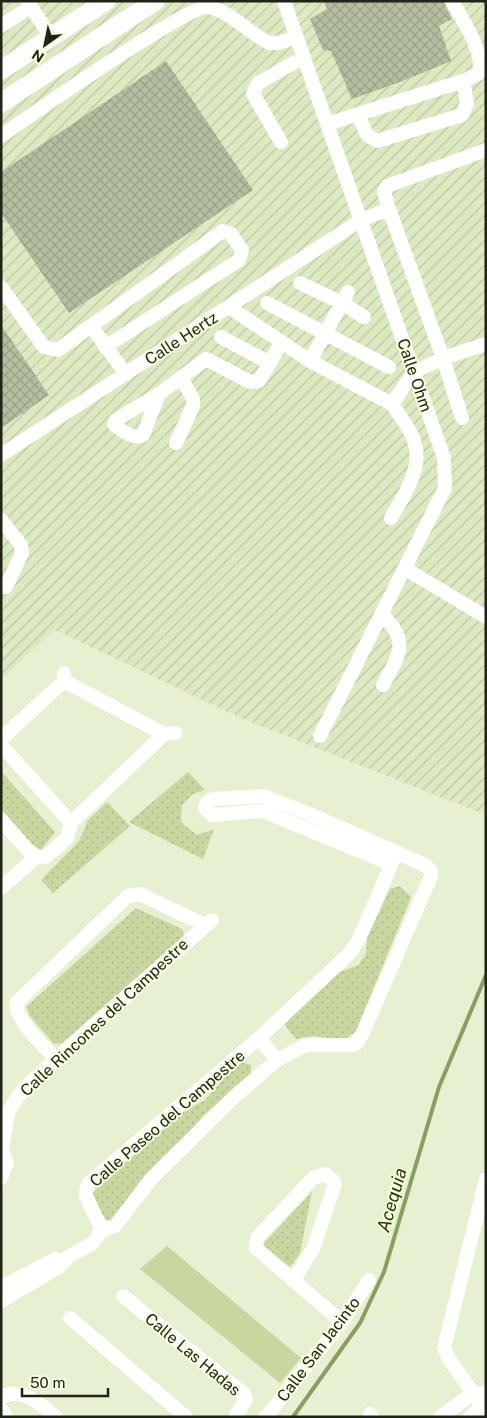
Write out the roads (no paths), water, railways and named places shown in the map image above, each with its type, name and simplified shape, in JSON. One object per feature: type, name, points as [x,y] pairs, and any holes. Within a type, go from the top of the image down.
[{"type":"main road","points":[[1,70],[106,1]]},
{"type":"main road","points":[[1,103],[155,1]]},
{"type":"street","name":"Calle Ohm","points":[[284,1],[444,458],[446,478],[445,488],[320,736]]},
{"type":"street","points":[[327,124],[474,77],[480,66],[476,46],[466,24],[452,1]]},
{"type":"street","points":[[1,26],[29,4],[51,37]]},
{"type":"street","points":[[1,136],[146,39],[198,8],[216,9],[269,43],[278,43],[297,37]]},
{"type":"street","points":[[281,142],[252,94],[258,83],[304,57]]},
{"type":"street","points":[[358,114],[367,135],[377,141],[462,115],[467,109],[463,81]]},
{"type":"street","points":[[462,418],[443,358],[384,192],[387,186],[486,150]]},
{"type":"street","name":"Calle Hertz","points":[[1,455],[361,220],[389,209]]},
{"type":"street","points":[[1,287],[41,343],[50,350],[58,350],[223,231],[231,234],[242,250],[239,260],[105,347]]},
{"type":"street","points":[[300,283],[345,298],[364,317]]},
{"type":"street","points":[[310,362],[345,298]]},
{"type":"street","points":[[267,303],[390,367]]},
{"type":"street","points":[[229,307],[310,362],[392,404],[409,431],[416,449],[410,484],[391,518]]},
{"type":"street","points":[[91,326],[126,374]]},
{"type":"street","points":[[221,337],[270,363]]},
{"type":"street","points":[[159,394],[206,359],[255,383],[259,381],[282,342]]},
{"type":"street","points":[[392,404],[414,372],[443,358],[486,344]]},
{"type":"street","points":[[176,443],[193,406],[193,399],[181,377]]},
{"type":"street","points":[[1,520],[22,545],[22,553],[6,587]]},
{"type":"street","points":[[404,568],[486,617]]},
{"type":"street","points":[[381,614],[392,624],[401,644],[397,658],[383,686]]},
{"type":"street","points":[[1,739],[64,677],[170,734],[71,823],[68,838],[48,856],[34,858],[1,888]]},
{"type":"street","points":[[1,745],[71,823]]},
{"type":"street","name":"Calle Paseo del Campestre","points":[[6,1291],[41,1272],[56,1259],[68,1257],[93,1243],[102,1230],[115,1226],[151,1179],[234,1097],[277,1060],[306,1045],[344,1047],[352,1046],[360,1040],[431,876],[431,871],[425,865],[394,859],[264,812],[216,816],[206,812],[205,805],[213,799],[263,796],[308,813],[394,859]]},
{"type":"street","points":[[302,827],[308,813]]},
{"type":"street","points":[[1,820],[34,858]]},
{"type":"street","name":"Calle Paseo del Campestre","points":[[102,1230],[86,1196],[89,1183],[259,1038],[349,954],[358,941],[394,859]]},
{"type":"street","name":"Calle Rincones del Campestre","points":[[1,1178],[7,1162],[2,1152],[6,1123],[14,1101],[24,1087],[56,1059],[208,922],[140,894],[128,896],[17,1002],[15,1007],[18,1016],[56,1059]]},
{"type":"street","name":"Calle Paseo del Campestre","points":[[259,1038],[277,1060]]},
{"type":"street","points":[[293,1281],[314,1249],[335,1184],[325,1174],[313,1178],[255,1242],[256,1248],[293,1281],[342,1322]]},
{"type":"street","points":[[470,1417],[485,1408],[479,1393],[445,1354],[444,1342],[486,1180]]},
{"type":"street","name":"Calle San Jacinto","points":[[266,1417],[342,1322],[369,1280]]},
{"type":"street","name":"Calle Las Hadas","points":[[123,1296],[244,1394],[245,1404],[235,1417]]},
{"type":"street","points":[[70,1318],[186,1417]]},
{"type":"street","points":[[440,1417],[479,1393]]},
{"type":"street","points":[[6,1417],[2,1401],[16,1394],[30,1397],[56,1417]]},
{"type":"waterway","name":"Acequia","points":[[293,1417],[360,1323],[384,1272],[439,1087],[486,975]]}]
